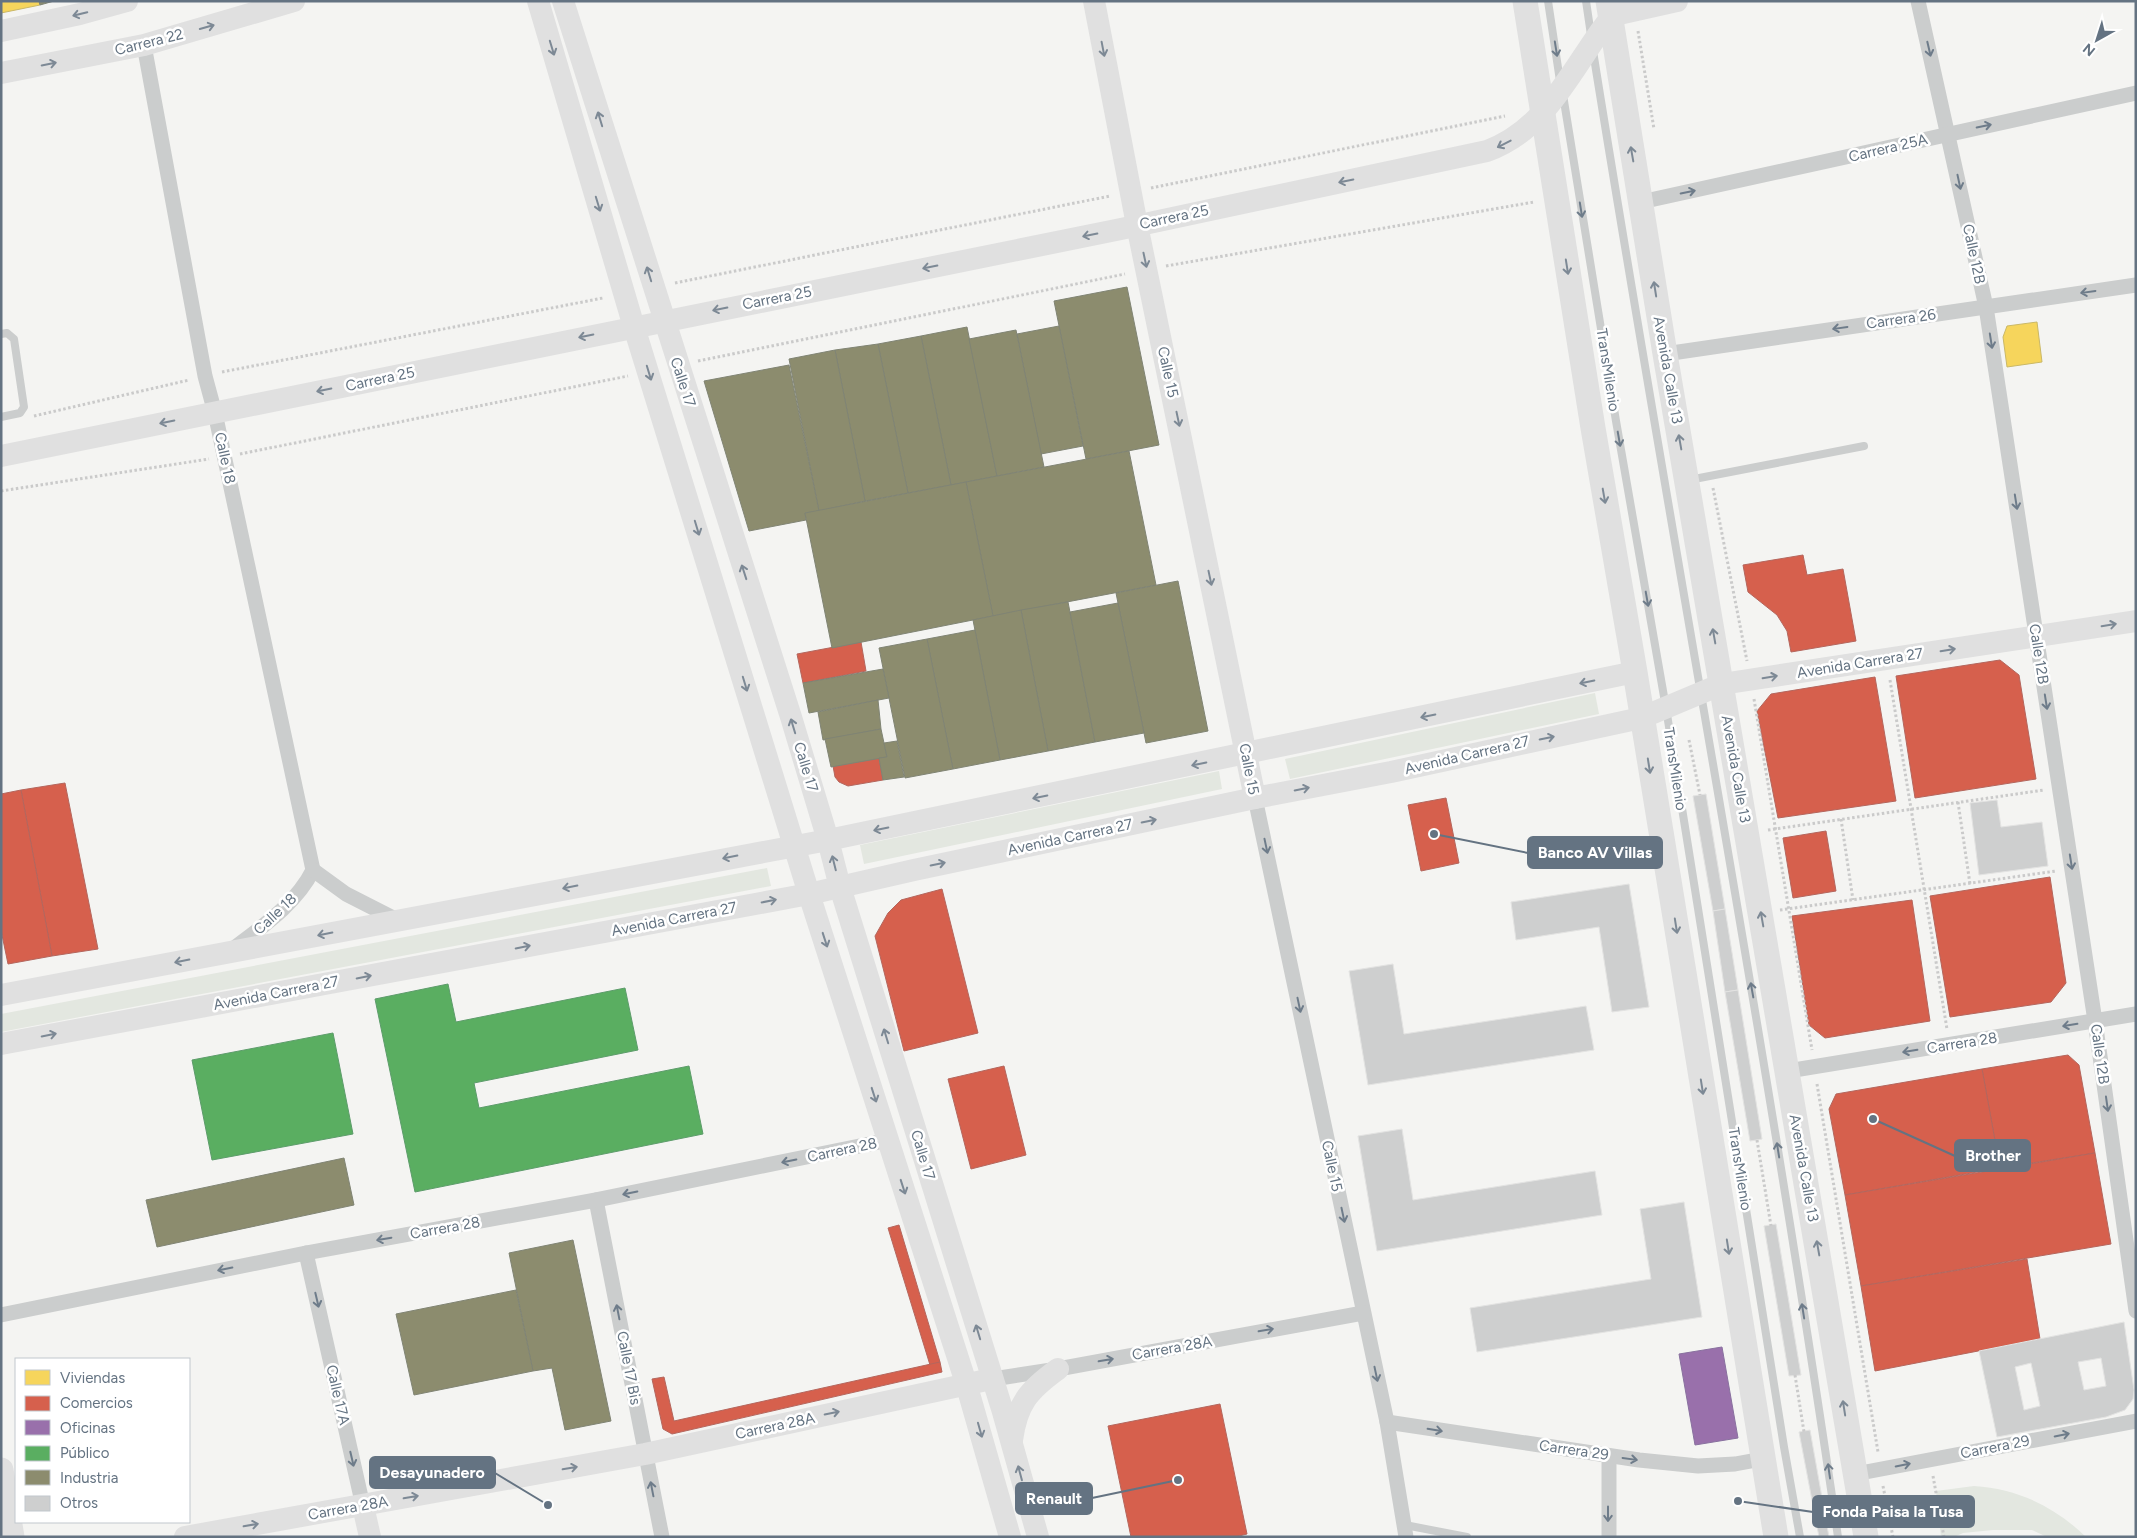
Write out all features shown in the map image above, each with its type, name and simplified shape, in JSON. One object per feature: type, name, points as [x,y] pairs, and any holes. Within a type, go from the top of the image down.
[{"type":"main road","points":[[1525,1],[1591,418],[1635,672],[1776,1537]]},
{"type":"main road","name":"Avenida Calle 13","points":[[1620,7],[1641,202],[1676,352],[1699,479],[1711,689],[1747,833],[1866,1537]]},
{"type":"main road","points":[[1,1470],[12,1537]]},
{"type":"street","points":[[1,31],[80,14],[127,1]]},
{"type":"street","name":"Carrera 22","points":[[1,73],[144,45],[294,1]]},
{"type":"street","name":"Calle 17","points":[[538,1],[634,327],[809,894],[966,1383],[1010,1537]]},
{"type":"street","name":"Calle 17","points":[[563,1],[828,840],[840,887],[1012,1441],[1038,1537]]},
{"type":"street","name":"Calle 15","points":[[1094,1],[1137,225],[1247,754],[1254,798],[1387,1422],[1405,1531]]},
{"type":"street","points":[[1620,7],[1677,1]]},
{"type":"street","name":"Calle 12B","points":[[1918,1],[1986,307],[2095,1021],[2136,1311]]},
{"type":"street","name":"Carrera 25","points":[[2,454],[1137,225],[1487,151],[1503,146],[1520,135],[1543,115],[1592,43],[1620,7]]},
{"type":"street","name":"Calle 18","points":[[144,45],[205,376],[215,412],[313,870],[293,899],[230,952]]},
{"type":"street","name":"Carrera 25A","points":[[1641,202],[2136,93]]},
{"type":"street","name":"Carrera 26","points":[[1676,352],[2136,285]]},
{"type":"street","name":"Avenida Carrera 27","points":[[1,1044],[809,894],[1254,798],[1391,772],[1642,718],[1711,689],[1887,659],[2136,621]]},
{"type":"street","points":[[1,995],[828,840],[1635,672]]},
{"type":"street","points":[[313,870],[346,894],[397,920]]},
{"type":"street","name":"Carrera 28","points":[[1788,1071],[2136,1014]]},
{"type":"street","name":"Carrera 28","points":[[1,1315],[306,1253],[596,1200],[888,1140]]},
{"type":"street","name":"Calle 17 Bis","points":[[596,1200],[662,1537]]},
{"type":"street","name":"Calle 17A","points":[[306,1253],[370,1537]]},
{"type":"street","name":"Carrera 28A","points":[[185,1537],[645,1454],[966,1383],[1058,1369],[1363,1312]]},
{"type":"street","points":[[1012,1441],[1015,1422],[1026,1397],[1034,1387],[1058,1369]]},
{"type":"street","name":"Carrera 29","points":[[1855,1474],[2136,1421]]},
{"type":"street","name":"Carrera 29","points":[[1387,1422],[1610,1456],[1698,1466],[1735,1464],[1762,1459]]},
{"type":"street","points":[[1609,1537],[1610,1456]]},
{"type":"lane","name":"TransMilenio","points":[[1548,1],[1616,421],[1666,708],[1800,1537]]},
{"type":"lane","points":[[1586,1],[1592,43],[1711,689],[1756,1013],[1838,1537]]},
{"type":"lane","points":[[1,334],[7,333],[14,339],[24,406],[20,413],[1,417]]},
{"type":"lane","points":[[1699,479],[1864,446]]},
{"type":"lane","points":[[1405,1531],[1467,1537]]},
{"type":"path","points":[[1620,7],[1655,138]]},
{"type":"path","points":[[653,287],[1506,116]]},
{"type":"path","points":[[678,365],[1147,269],[1540,201]]},
{"type":"path","points":[[30,417],[205,376],[625,294]]},
{"type":"path","points":[[1,490],[224,457],[648,372]]},
{"type":"path","points":[[1699,479],[1744,644]]},
{"type":"path","points":[[1887,659],[1949,1045]]},
{"type":"path","points":[[1758,723],[1880,1469],[1893,1537]]},
{"type":"path","points":[[1684,741],[1697,738]]},
{"type":"path","points":[[1689,740],[1700,795]]},
{"type":"path","points":[[1747,833],[2059,788]]},
{"type":"path","points":[[1958,802],[1970,884]]},
{"type":"path","points":[[1840,819],[1854,900]]},
{"type":"path","points":[[1761,913],[2072,869]]},
{"type":"path","points":[[1757,1140],[1771,1226]]},
{"type":"path","points":[[1795,1375],[1804,1432]]},
{"type":"path","points":[[1929,1460],[1944,1537]]},
{"type":"shaded area","points":[[1595,693],[1599,714],[1290,779],[1285,759]]},
{"type":"shaded area","points":[[1219,771],[1222,789],[864,864],[860,845]]},
{"type":"shaded area","points":[[767,868],[771,886],[1,1032],[1,1014]]},
{"type":"shaded area","points":[[1974,1486],[2006,1491],[2034,1501],[2061,1516],[2086,1537],[2047,1537],[2032,1530],[1993,1530],[1963,1533],[1954,1537],[1941,1537],[1936,1491]]},
{"type":"building: Viviendas","points":[[1,1],[39,1],[40,5],[1,13]]},
{"type":"building: Viviendas","points":[[2037,322],[2042,362],[2007,367],[2003,337],[2007,326]]},
{"type":"building: Comercios","points":[[1803,555],[1807,575],[1843,569],[1856,641],[1791,652],[1787,631],[1777,615],[1748,592],[1743,565]]},
{"type":"building: Comercios","points":[[861,642],[866,671],[803,683],[797,654]]},
{"type":"building: Comercios","points":[[2000,660],[2019,675],[2036,779],[1915,798],[1896,676]]},
{"type":"building: Comercios","points":[[1875,677],[1896,801],[1778,818],[1757,711],[1771,694]]},
{"type":"building: Comercios","points":[[879,758],[883,780],[848,786],[839,782],[835,777],[833,766]]},
{"type":"building: Comercios","points":[[65,783],[98,949],[52,956],[21,790]]},
{"type":"building: Comercios","points":[[21,790],[52,956],[8,964],[1,930],[1,794]]},
{"type":"building: Comercios","points":[[1446,798],[1459,863],[1421,871],[1408,805]]},
{"type":"building: Comercios","points":[[1826,831],[1836,891],[1793,898],[1783,838]]},
{"type":"building: Comercios","points":[[2050,877],[2066,983],[2051,1002],[1950,1017],[1930,896]]},
{"type":"building: Comercios","points":[[942,889],[978,1033],[904,1051],[875,936],[888,913],[901,900]]},
{"type":"building: Comercios","points":[[1912,900],[1930,1021],[1825,1038],[1809,1025],[1792,916]]},
{"type":"building: Comercios","points":[[2068,1055],[2079,1065],[2095,1153],[2000,1168],[1982,1069]]},
{"type":"building: Comercios","points":[[1004,1066],[1026,1155],[971,1169],[948,1079]]},
{"type":"building: Comercios","points":[[1982,1069],[2000,1168],[1845,1195],[1829,1109],[1836,1094]]},
{"type":"building: Comercios","points":[[2095,1153],[2111,1244],[1861,1286],[1845,1195]]},
{"type":"building: Comercios","points":[[899,1225],[940,1362],[930,1365],[888,1228]]},
{"type":"building: Comercios","points":[[2027,1259],[2040,1339],[1875,1371],[1861,1286]]},
{"type":"building: Comercios","points":[[940,1362],[942,1372],[672,1434],[663,1429],[652,1379],[664,1377],[674,1421]]},
{"type":"building: Comercios","points":[[1220,1404],[1247,1534],[1235,1537],[1131,1537],[1108,1426]]},
{"type":"building: Oficinas","points":[[1722,1347],[1738,1438],[1695,1445],[1679,1354]]},
{"type":"building: Público","points":[[448,984],[456,1022],[625,988],[638,1050],[474,1083],[479,1108],[689,1066],[703,1134],[415,1192],[375,999]]},
{"type":"building: Público","points":[[333,1033],[353,1134],[212,1160],[192,1060]]},
{"type":"building: Industria","points":[[39,1],[54,1],[40,5]]},
{"type":"building: Industria","points":[[1127,287],[1159,445],[1086,459],[1054,301]]},
{"type":"building: Industria","points":[[1059,326],[1083,446],[1041,454],[1017,334]]},
{"type":"building: Industria","points":[[967,327],[997,476],[951,485],[921,336]]},
{"type":"building: Industria","points":[[1016,330],[1044,467],[997,476],[969,339]]},
{"type":"building: Industria","points":[[921,336],[951,485],[908,493],[878,344]]},
{"type":"building: Industria","points":[[878,344],[908,493],[865,501],[835,350]]},
{"type":"building: Industria","points":[[835,350],[865,501],[819,511],[789,359]]},
{"type":"building: Industria","points":[[789,365],[819,511],[805,513],[806,520],[749,531],[704,381]]},
{"type":"building: Industria","points":[[1129,451],[1156,585],[993,616],[966,482]]},
{"type":"building: Industria","points":[[966,482],[993,616],[832,648],[805,513]]},
{"type":"building: Industria","points":[[1178,581],[1208,731],[1146,743],[1116,593]]},
{"type":"building: Industria","points":[[1068,602],[1095,742],[1048,751],[1021,610]]},
{"type":"building: Industria","points":[[1118,603],[1144,733],[1095,742],[1070,612]]},
{"type":"building: Industria","points":[[1021,610],[1048,751],[1000,760],[973,620]]},
{"type":"building: Industria","points":[[975,630],[1000,760],[953,769],[927,639]]},
{"type":"building: Industria","points":[[927,639],[953,769],[905,778],[879,648]]},
{"type":"building: Industria","points":[[883,669],[889,698],[809,713],[803,683]]},
{"type":"building: Industria","points":[[878,700],[881,729],[823,740],[818,712]]},
{"type":"building: Industria","points":[[881,729],[887,757],[831,767],[825,739]]},
{"type":"building: Industria","points":[[897,741],[904,777],[883,780],[879,758],[887,757],[884,743]]},
{"type":"building: Industria","points":[[344,1158],[354,1205],[157,1247],[146,1200]]},
{"type":"building: Industria","points":[[573,1240],[611,1421],[565,1430],[552,1368],[533,1371],[509,1253]]},
{"type":"building: Industria","points":[[516,1290],[533,1371],[414,1395],[396,1314]]},
{"type":"building: Otros","points":[[1706,794],[1725,909],[1713,911],[1693,796]]},
{"type":"building: Otros","points":[[1997,800],[2001,827],[2042,822],[2048,866],[1979,875],[1970,803]]},
{"type":"building: Otros","points":[[1629,884],[1649,1007],[1612,1012],[1599,927],[1516,940],[1511,902]]},
{"type":"building: Otros","points":[[1725,909],[1738,990],[1725,992],[1713,911]]},
{"type":"building: Otros","points":[[1393,964],[1404,1034],[1586,1006],[1594,1050],[1368,1085],[1349,971]]},
{"type":"building: Otros","points":[[1738,990],[1762,1139],[1750,1141],[1725,992]]},
{"type":"building: Otros","points":[[1402,1129],[1413,1200],[1595,1171],[1602,1215],[1377,1251],[1358,1136]]},
{"type":"building: Otros","points":[[1684,1202],[1702,1317],[1477,1352],[1470,1308],[1651,1279],[1640,1209]]},
{"type":"building: Otros","points":[[1776,1224],[1801,1375],[1789,1376],[1764,1226]]},
{"type":"building: Otros","points":[[2124,1322],[2134,1390],[2133,1399],[2125,1410],[2106,1417],[1997,1437],[1979,1351]],"holes":[[[2101,1358],[2106,1386],[2084,1390],[2078,1362]],[[2031,1363],[2040,1406],[2024,1410],[2015,1367]]]},
{"type":"building: Otros","points":[[1810,1430],[1829,1537],[1819,1537],[1799,1432]]},
{"type":"place","name":"Banco AV Villas","points":[[1434,834]]},
{"type":"place","name":"Brother","points":[[1873,1119]]},
{"type":"place","name":"Renault","points":[[1178,1480]]},
{"type":"place","name":"Fonda Paisa la Tusa","points":[[1738,1501]]},
{"type":"place","name":"Desayunadero","points":[[548,1505]]}]
